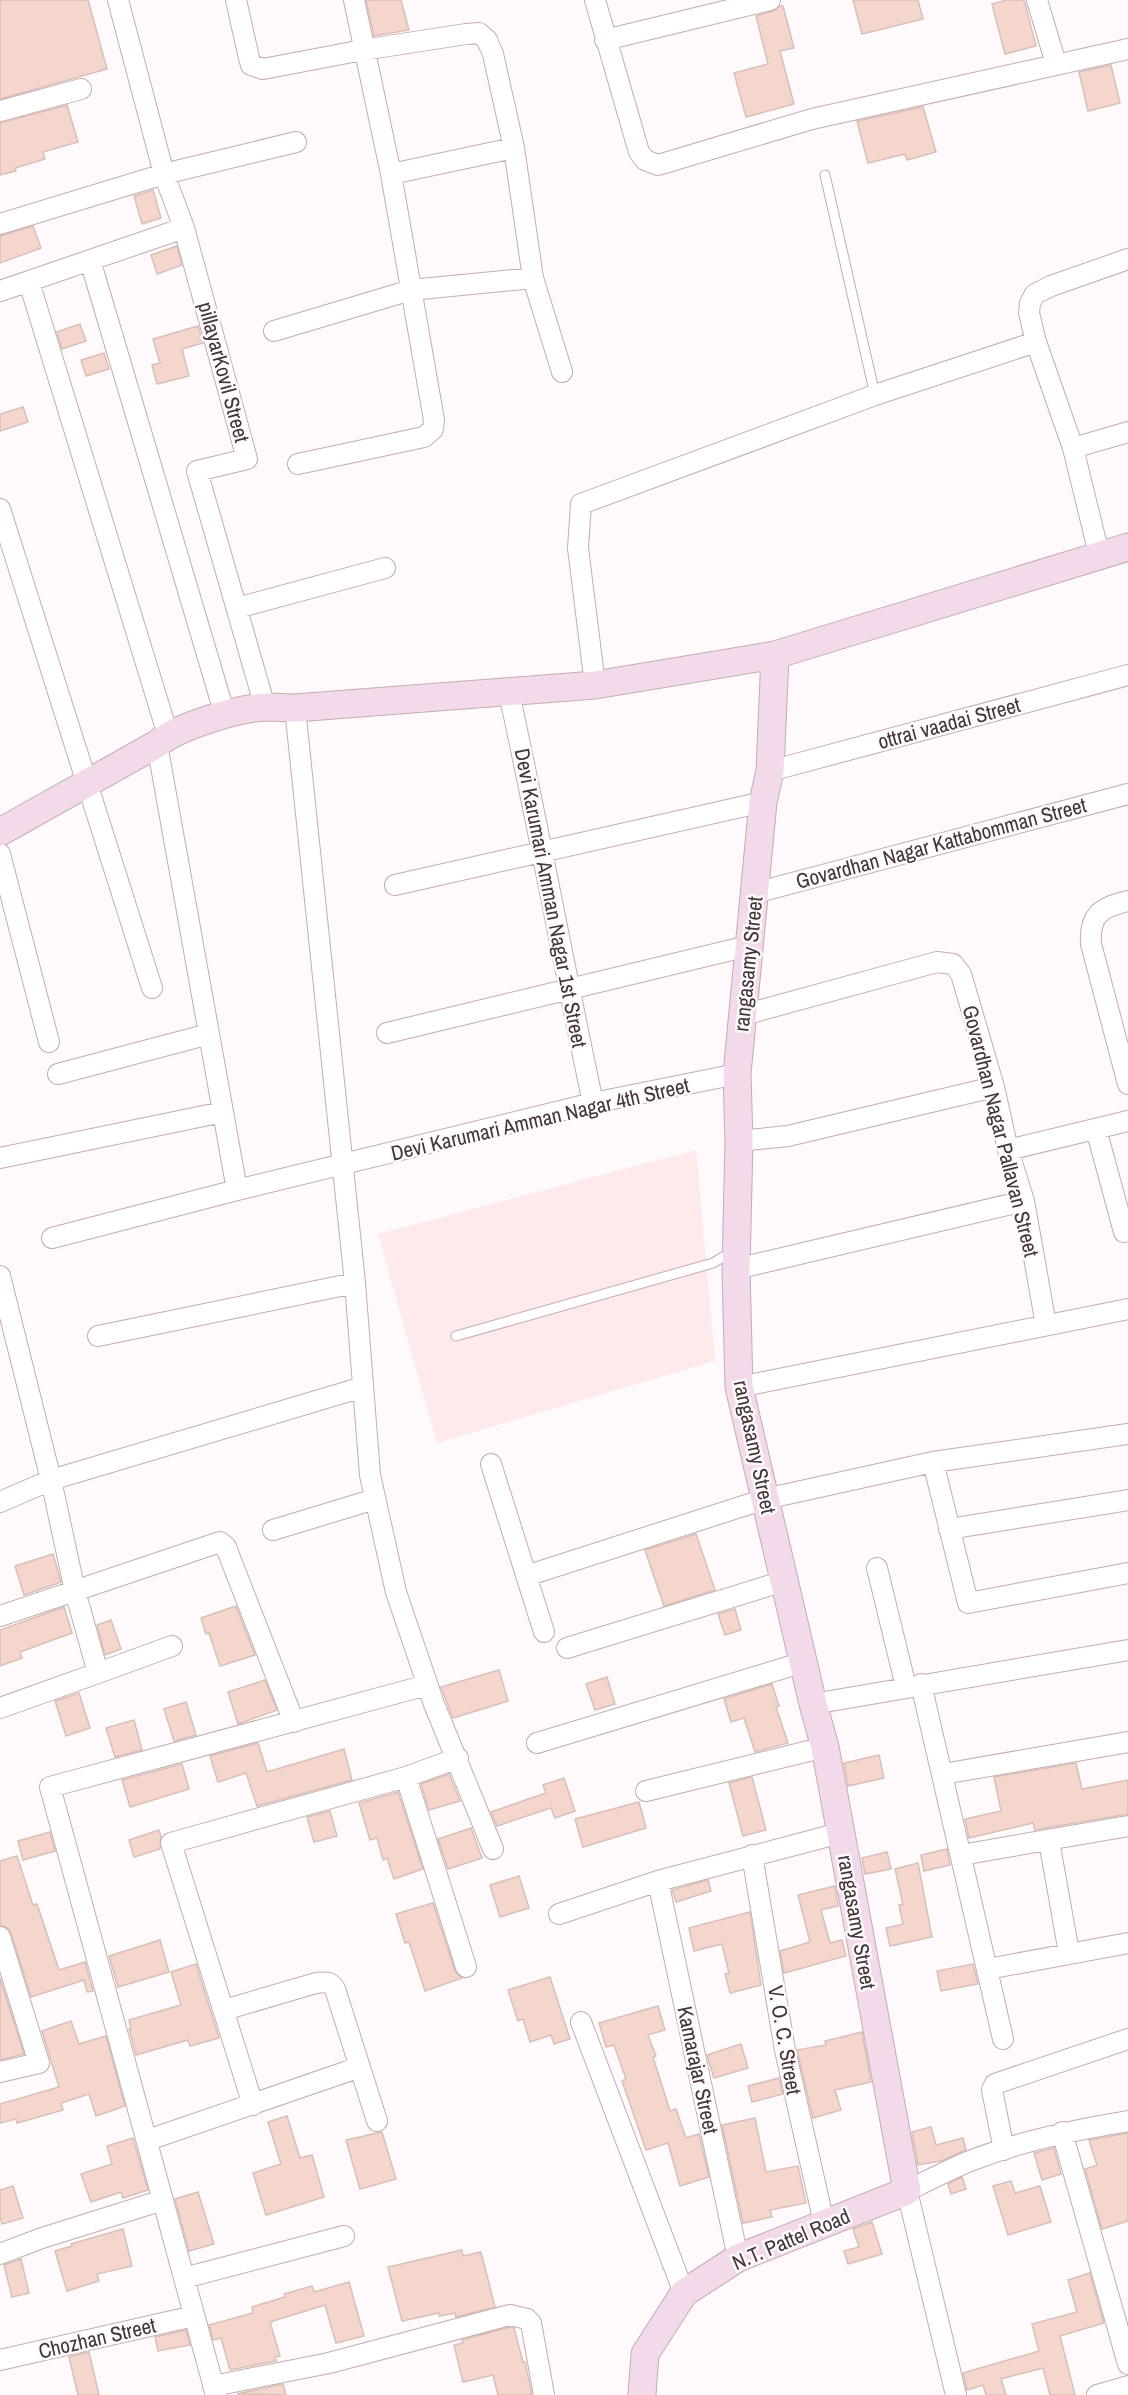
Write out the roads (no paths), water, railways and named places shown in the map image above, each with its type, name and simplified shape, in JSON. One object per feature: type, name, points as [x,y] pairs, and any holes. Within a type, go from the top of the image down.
[{"type":"street","name":"pillayarKovil Street","points":[[118,0],[165,174],[184,228],[247,459],[197,471],[265,707]]},
{"type":"street","points":[[236,0],[251,65],[263,69],[363,50],[479,33],[487,40],[493,54],[514,148],[533,278],[562,372]]},
{"type":"street","points":[[298,464],[424,437],[430,433],[434,420],[391,174],[354,0]]},
{"type":"street","points":[[595,0],[639,152],[645,160],[658,165],[812,119],[1128,49]]},
{"type":"street","points":[[605,40],[770,0]]},
{"type":"street","points":[[1037,0],[1056,64]]},
{"type":"street","points":[[0,111],[81,89]]},
{"type":"street","points":[[0,225],[165,174],[296,142]]},
{"type":"street","points":[[391,174],[514,148]]},
{"type":"street","points":[[0,291],[184,228]]},
{"type":"street","points":[[1100,558],[1073,448],[1035,342],[1029,313],[1030,303],[1035,294],[1051,286],[1128,259]]},
{"type":"street","points":[[90,260],[225,715]]},
{"type":"street","points":[[274,331],[411,290],[533,278]]},
{"type":"street","points":[[29,282],[162,740],[209,1034],[237,1190]]},
{"type":"street","points":[[595,685],[578,548],[581,504],[875,395],[1035,342]]},
{"type":"street","points":[[1073,448],[1128,432]]},
{"type":"street","points":[[0,509],[152,988]]},
{"type":"street","points":[[0,832],[162,740],[225,715],[265,707],[295,708],[595,685],[775,655],[1128,548]]},
{"type":"street","points":[[237,608],[385,568]]},
{"type":"street","name":"rangasamy Street","points":[[775,655],[770,771],[763,802],[737,1074],[739,1141],[736,1263],[739,1387],[825,1747],[906,2191]]},
{"type":"street","name":"ottrai vaadai Street","points":[[770,771],[1128,675]]},
{"type":"street","name":"Devi Karumari Amman Nagar 1st Street","points":[[509,693],[593,1103]]},
{"type":"street","points":[[295,708],[355,1283],[370,1475],[396,1592],[427,1685],[493,1849]]},
{"type":"street","name":"Govardhan Nagar Kattabomman Street","points":[[755,893],[1128,794]]},
{"type":"street","points":[[395,885],[763,802]]},
{"type":"street","points":[[0,854],[50,1042]]},
{"type":"street","points":[[1128,901],[1097,914],[1090,926],[1091,944],[1128,1084]]},
{"type":"street","points":[[387,1033],[748,946]]},
{"type":"street","name":"Govardhan Nagar Pallavan Street","points":[[743,1015],[937,962],[953,964],[961,974],[994,1087],[1008,1150],[1023,1201],[1046,1325]]},
{"type":"street","points":[[58,1074],[209,1034]]},
{"type":"street","name":"Devi Karumari Amman Nagar 4th Street","points":[[52,1238],[593,1103],[737,1074]]},
{"type":"street","points":[[739,1141],[788,1136],[994,1087]]},
{"type":"street","points":[[0,1158],[223,1113]]},
{"type":"street","points":[[1008,1150],[1128,1121]]},
{"type":"street","points":[[1096,1129],[1124,1232]]},
{"type":"street","points":[[736,1263],[1023,1201]]},
{"type":"street","points":[[0,1276],[51,1480],[75,1591],[98,1673]]},
{"type":"street","points":[[98,1336],[355,1283]]},
{"type":"street","points":[[739,1387],[1128,1309]]},
{"type":"street","points":[[0,1502],[51,1480],[363,1387]]},
{"type":"street","points":[[526,1576],[765,1499],[933,1462],[1128,1434]]},
{"type":"street","points":[[933,1462],[968,1603],[1128,1573]]},
{"type":"street","points":[[491,1464],[544,1632]]},
{"type":"street","points":[[273,1530],[375,1499]]},
{"type":"street","points":[[949,1529],[1128,1500]]},
{"type":"street","points":[[0,1616],[216,1542],[222,1543],[294,1722]]},
{"type":"street","points":[[877,1568],[944,1774],[1004,2039]]},
{"type":"street","points":[[567,1648],[784,1581]]},
{"type":"street","points":[[0,1708],[172,1646]]},
{"type":"street","points":[[813,1704],[1128,1650]]},
{"type":"street","points":[[537,1743],[804,1662]]},
{"type":"street","points":[[427,1685],[50,1787],[215,2391],[510,2315],[527,2319],[531,2323],[544,2395]]},
{"type":"street","points":[[944,1774],[1128,1742]]},
{"type":"street","points":[[646,1791],[825,1747]]},
{"type":"street","points":[[253,2105],[171,1843],[406,1777],[458,1758]]},
{"type":"street","points":[[406,1777],[466,1967]]},
{"type":"street","points":[[962,1856],[1128,1826]]},
{"type":"street","points":[[559,1914],[658,1881],[840,1833]]},
{"type":"street","points":[[1049,1840],[1069,1953]]},
{"type":"street","name":"V. O. C. Street","points":[[752,1855],[785,2050],[824,2223]]},
{"type":"street","name":"Kamarajar Street","points":[[658,1881],[738,2258]]},
{"type":"street","points":[[0,1937],[39,2063],[0,2072]]},
{"type":"street","points":[[988,1969],[1128,1942]]},
{"type":"street","points":[[224,2010],[326,1982],[335,1989],[378,2121]]},
{"type":"street","points":[[581,2022],[684,2293]]},
{"type":"street","points":[[1004,2150],[993,2092],[994,2085],[1128,2039]]},
{"type":"street","points":[[148,2140],[360,2067]]},
{"type":"street","points":[[956,2395],[906,2191],[970,2161],[1004,2150],[1062,2132],[1128,2121]]},
{"type":"street","points":[[1062,2132],[1128,2364]]},
{"type":"street","name":"N.T. Pattel Road","points":[[642,2395],[645,2354],[684,2293],[738,2258],[906,2191]]},
{"type":"street","points":[[0,2254],[42,2238],[163,2200]]},
{"type":"street","points":[[184,2278],[344,2236]]},
{"type":"street","name":"Chozhan Street","points":[[0,2360],[194,2316]]},
{"type":"street","points":[[1097,2395],[1128,2386]]},
{"type":"lane","points":[[825,175],[875,395]]},
{"type":"lane","points":[[456,1336],[713,1263],[723,1257],[736,1263]]}]
